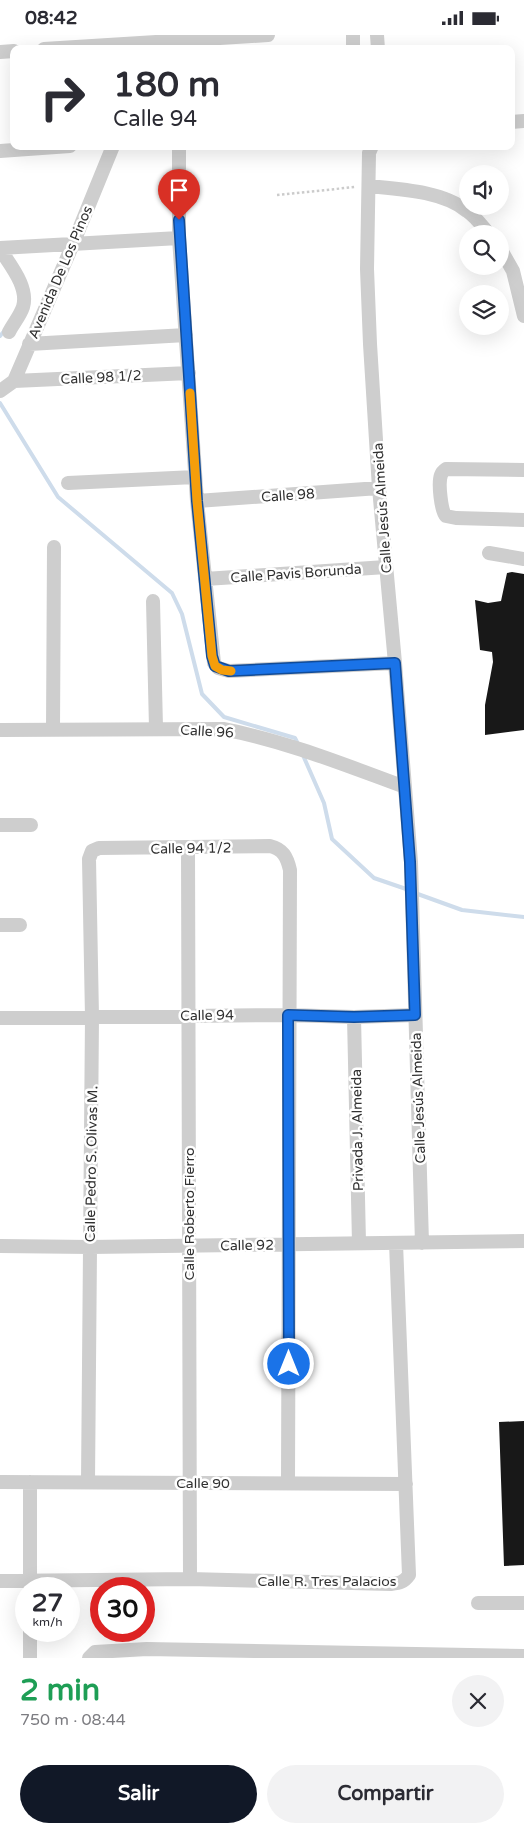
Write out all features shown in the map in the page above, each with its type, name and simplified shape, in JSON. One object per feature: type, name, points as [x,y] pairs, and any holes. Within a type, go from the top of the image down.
[{"type":"street","points":[[127,45],[268,35]]},
{"type":"street","points":[[0,151],[14,150]]},
{"type":"street","name":"Avenida De Los Pinos","points":[[14,381],[74,244],[111,150]]},
{"type":"street","points":[[179,150],[179,239],[195,477],[212,656],[215,666],[229,671],[395,663]]},
{"type":"street","name":"Calle Jesús Almeida","points":[[369,150],[367,269],[379,488],[410,862],[422,1243]]},
{"type":"street","points":[[369,186],[400,189],[448,200],[467,210],[481,225]]},
{"type":"street","points":[[9,332],[22,310],[24,294],[18,279],[0,248],[179,239]]},
{"type":"street","points":[[509,264],[513,271],[524,317]]},
{"type":"street","points":[[29,344],[186,335]]},
{"type":"street","name":"Calle 98 1/2","points":[[14,381],[189,373]]},
{"type":"street","points":[[0,391],[14,381]]},
{"type":"street","points":[[524,470],[446,469],[442,472],[440,478],[442,509],[446,516],[524,520]]},
{"type":"street","points":[[68,483],[195,477]]},
{"type":"street","name":"Calle 98","points":[[197,501],[379,488]]},
{"type":"street","points":[[53,729],[54,547]]},
{"type":"street","points":[[489,553],[524,559]]},
{"type":"street","name":"Calle Pavis Borunda","points":[[205,579],[386,567]]},
{"type":"street","points":[[153,601],[156,728]]},
{"type":"street","name":"Calle 96","points":[[0,730],[223,729],[257,735],[291,745],[405,787]]},
{"type":"street","points":[[0,825],[31,825]]},
{"type":"street","name":"Calle 94 1/2","points":[[95,849],[270,846],[277,848],[284,854],[290,870],[288,1015]]},
{"type":"street","name":"Calle Roberto Fierro","points":[[188,848],[190,1579]]},
{"type":"street","name":"Calle Pedro S. Olivas M.","points":[[88,1482],[92,1017],[89,859],[92,851],[95,849]]},
{"type":"street","points":[[0,925],[20,925]]},
{"type":"street","points":[[288,1015],[290,1244],[288,1483]]},
{"type":"street","name":"Calle 94","points":[[0,1018],[288,1015],[354,1017],[415,1015]]},
{"type":"street","name":"Privada J. Almeida","points":[[354,1017],[359,1243]]},
{"type":"street","name":"Calle 92","points":[[0,1246],[90,1247],[524,1241]]},
{"type":"street","name":"Calle R. Tres Palacios","points":[[80,1582],[190,1579],[392,1584],[403,1582],[409,1575],[396,1243]]},
{"type":"street","name":"Calle 90","points":[[0,1481],[406,1484]]},
{"type":"street","points":[[30,1482],[30,1577]]},
{"type":"street","name":"Calle R. Tres Palacios","points":[[0,1581],[15,1582]]},
{"type":"street","points":[[478,1603],[524,1603]]},
{"type":"street","points":[[30,1642],[30,1658]]},
{"type":"street","points":[[89,1658],[95,1652],[117,1655],[524,1656]]},
{"type":"path","points":[[277,195],[369,186]]},
{"type":"building","points":[[507,573],[524,574],[524,730],[485,735],[485,705],[493,662],[492,652],[480,650],[475,600],[488,603],[501,601]]},
{"type":"building","points":[[524,1421],[524,1565],[504,1566],[499,1422]]},
{"type":"waterway","points":[[0,336],[5,330]]},
{"type":"waterway","points":[[0,403],[58,497],[172,593],[182,614],[202,694],[224,717],[295,738],[298,744]]},
{"type":"waterway","points":[[302,753],[324,803],[332,839],[374,878],[409,890]]},
{"type":"waterway","points":[[415,893],[462,910],[524,917]]},
{"type":"slow traffic","points":[[190,393],[197,501],[212,656],[215,666],[222,670],[231,671]]},
{"type":"route","points":[[179,220],[197,501],[212,656],[215,666],[229,671],[395,663],[410,862],[415,1015],[354,1017],[288,1015],[289,1364]]}]
